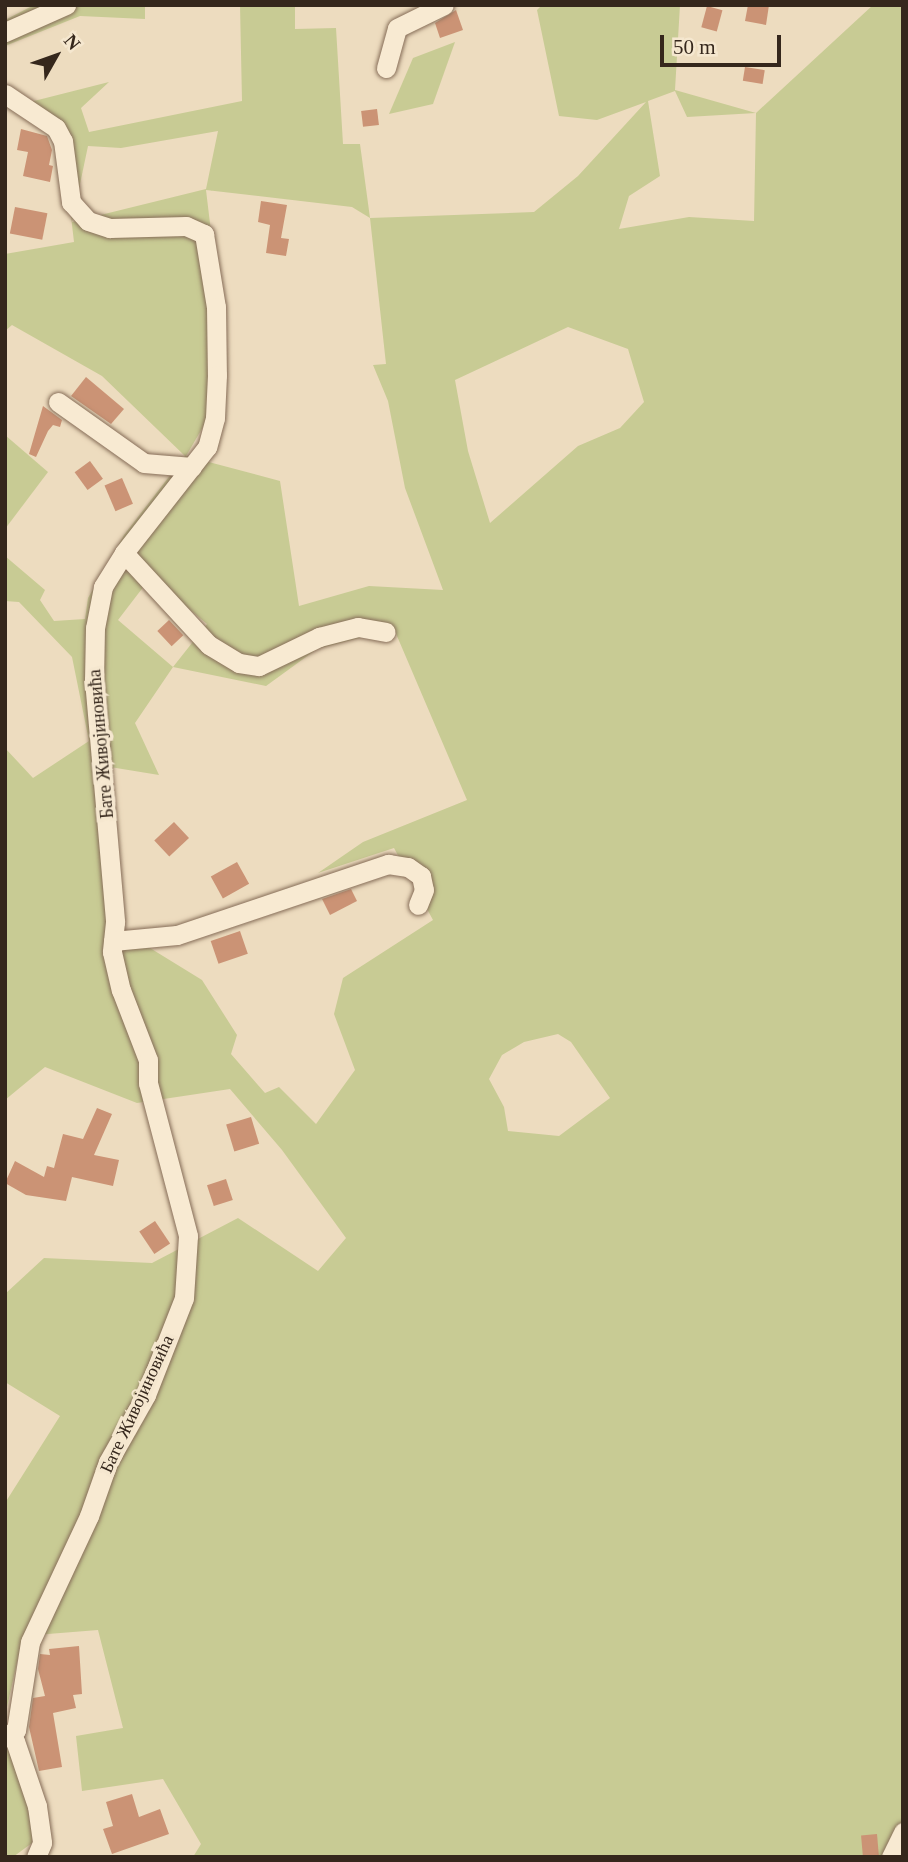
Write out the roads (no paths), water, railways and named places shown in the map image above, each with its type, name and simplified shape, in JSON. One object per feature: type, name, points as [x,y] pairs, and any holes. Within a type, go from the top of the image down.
[{"type":"street","points":[[5,32],[66,5]]},
{"type":"street","points":[[386,68],[397,28],[444,5]]},
{"type":"street","name":"Бате Живојиновића","points":[[5,94],[56,128],[63,141],[71,202],[88,221],[110,228],[186,226],[204,234],[216,307],[215,418],[207,447],[124,553],[103,587],[95,628],[94,680],[113,941],[121,990],[148,1060],[148,1083],[188,1236],[184,1298],[146,1395],[108,1462],[89,1516],[30,1642],[16,1730],[7,1736],[37,1806],[43,1843],[36,1857]]},
{"type":"street","points":[[58,402],[144,463],[192,467]]},
{"type":"street","points":[[124,553],[209,645],[239,663],[259,666],[319,637],[358,627],[386,632]]},
{"type":"street","points":[[113,941],[177,935],[388,863],[408,867],[421,876],[424,890],[418,905]]},
{"type":"street","points":[[891,1857],[903,1832]]}]
